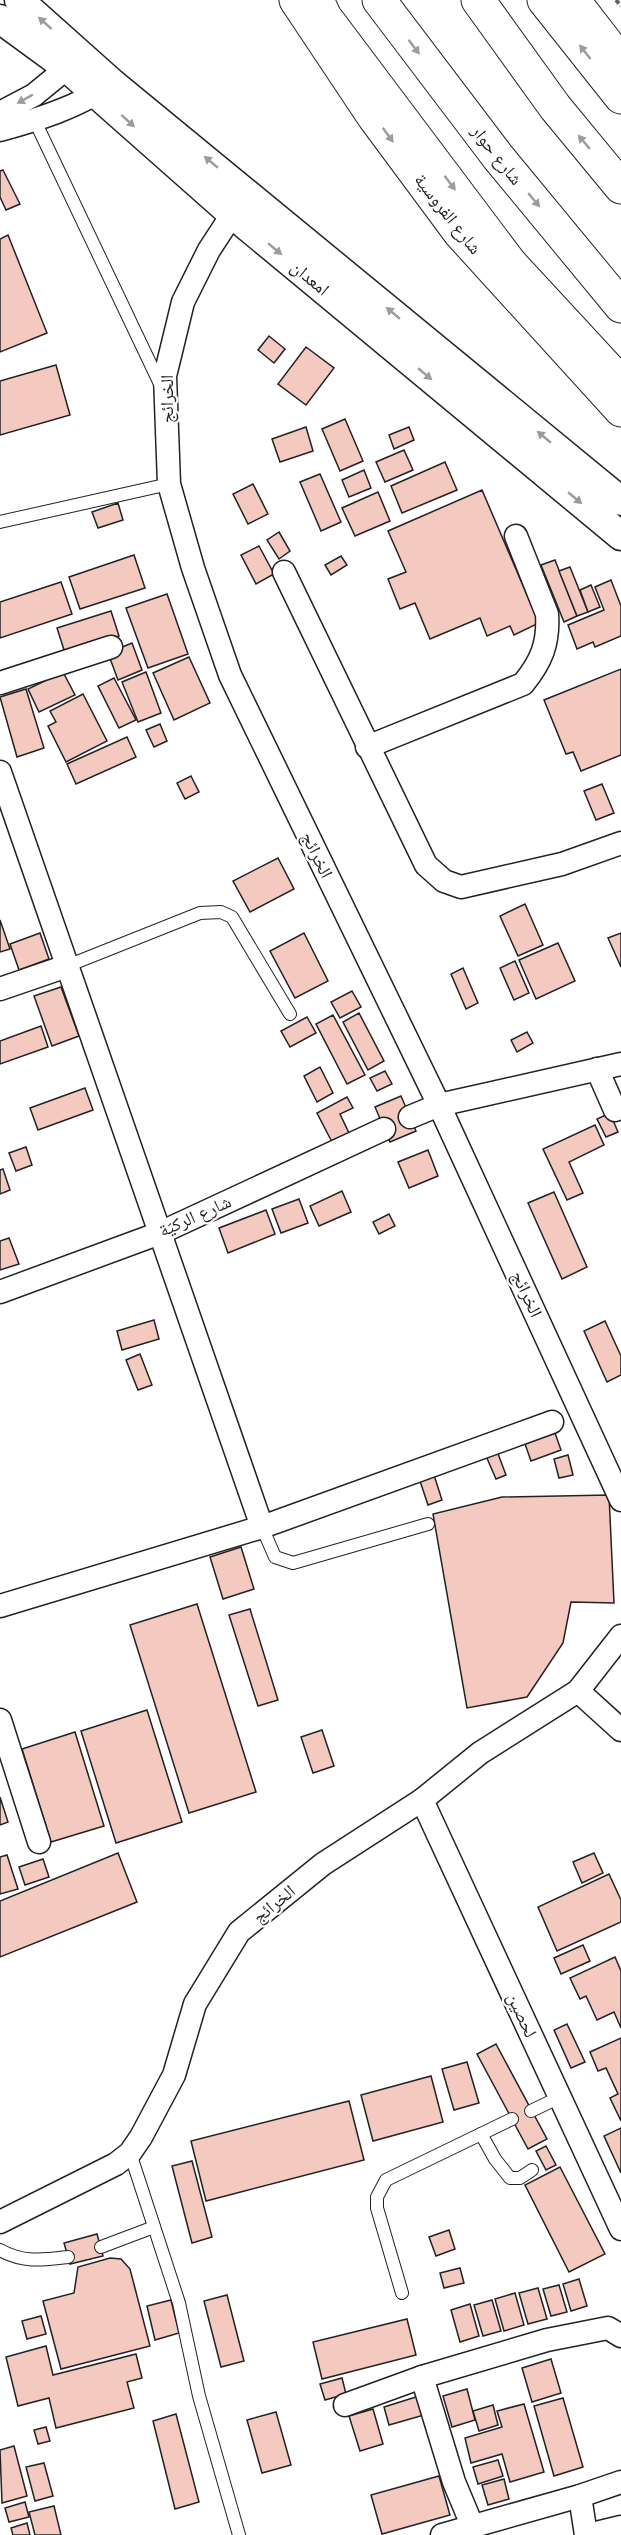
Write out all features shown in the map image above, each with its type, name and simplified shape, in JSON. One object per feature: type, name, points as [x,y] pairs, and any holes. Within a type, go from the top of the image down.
[{"type":"main road","name":"شارع الفروسية","points":[[296,0],[374,117],[460,233],[621,410]]},
{"type":"main road","points":[[317,0],[325,16],[510,263],[621,383]]},
{"type":"main road","name":"شارع حوار","points":[[379,0],[498,157],[621,306]]},
{"type":"main road","points":[[478,0],[555,107],[621,188]]},
{"type":"main road","points":[[544,0],[621,98]]},
{"type":"main road","points":[[573,0],[621,62]]},
{"type":"street","name":"امعدان","points":[[19,0],[74,62],[621,536]]},
{"type":"street","name":"امعدان","points":[[0,20],[74,62]]},
{"type":"street","points":[[0,113],[34,95],[74,62]]},
{"type":"street","points":[[0,130],[34,119],[105,88]]},
{"type":"street","name":"امعدان","points":[[239,203],[621,501]]},
{"type":"street","name":"الخرائج","points":[[239,203],[183,302],[165,376],[169,484],[193,568],[230,675],[439,1105],[621,1500]]},
{"type":"street","points":[[368,747],[523,684],[534,671],[542,659],[548,626],[546,614],[516,536]]},
{"type":"street","points":[[284,572],[426,865],[444,882],[461,887],[562,864],[621,843]]},
{"type":"street","points":[[0,683],[111,647]]},
{"type":"street","points":[[0,772],[262,1527]]},
{"type":"street","points":[[0,989],[67,966]]},
{"type":"street","points":[[410,1117],[439,1105],[621,1064]]},
{"type":"street","points":[[597,1069],[615,1110]]},
{"type":"street","name":"شارع الركيّة","points":[[0,1292],[159,1233],[384,1129]]},
{"type":"street","points":[[0,1606],[262,1527],[552,1422]]},
{"type":"street","name":"الخرائج","points":[[0,2222],[116,2164],[130,2153],[174,2075],[195,2004],[239,1932],[323,1864],[422,1800],[480,1753],[578,1691],[621,1636]]},
{"type":"street","points":[[578,1691],[621,1730]]},
{"type":"street","points":[[1,1726],[39,1842]]},
{"type":"street","name":"لحصين","points":[[422,1800],[621,2229]]},
{"type":"street","points":[[345,2405],[422,2377],[547,2340],[608,2328],[621,2336]]},
{"type":"street","points":[[422,2377],[454,2481],[454,2532],[621,2482]]},
{"type":"street","points":[[580,2496],[587,2535],[621,2527]]},
{"type":"lane","points":[[34,119],[166,395]]},
{"type":"lane","points":[[0,522],[169,484]]},
{"type":"lane","points":[[67,966],[200,913],[221,912],[232,917],[290,1014]]},
{"type":"lane","points":[[262,1527],[276,1557],[293,1563],[428,1524]]},
{"type":"lane","points":[[531,2111],[560,2097]]},
{"type":"lane","points":[[402,2293],[377,2208],[380,2189],[386,2180],[512,2119]]},
{"type":"lane","points":[[481,2134],[495,2159],[510,2178],[520,2178],[532,2170]]},
{"type":"lane","points":[[130,2153],[179,2303],[199,2396],[239,2535]]},
{"type":"lane","points":[[101,2247],[154,2227]]},
{"type":"lane","points":[[0,2250],[22,2260],[38,2261],[68,2257]]},
{"type":"path","points":[[616,0],[621,6]]},
{"type":"building","points":[[3,170],[20,204],[6,210],[0,197],[0,171]]},
{"type":"building","points":[[8,235],[47,333],[0,352],[0,239]]},
{"type":"building","points":[[269,336],[285,349],[274,363],[258,350]]},
{"type":"building","points":[[306,347],[334,368],[306,405],[278,384]]},
{"type":"building","points":[[56,365],[70,415],[0,435],[0,381]]},
{"type":"building","points":[[345,419],[363,461],[340,471],[322,429]]},
{"type":"building","points":[[306,427],[313,451],[280,462],[272,439]]},
{"type":"building","points":[[409,427],[414,440],[394,449],[389,435]]},
{"type":"building","points":[[404,450],[413,470],[385,482],[376,462]]},
{"type":"building","points":[[445,462],[457,490],[402,513],[391,486]]},
{"type":"building","points":[[364,470],[371,488],[349,497],[342,480]]},
{"type":"building","points":[[320,474],[341,522],[321,531],[300,482]]},
{"type":"building","points":[[253,484],[268,514],[248,524],[233,494]]},
{"type":"building","points":[[482,490],[539,623],[514,635],[510,626],[487,636],[480,618],[430,639],[415,603],[400,609],[388,579],[406,572],[388,531]]},
{"type":"building","points":[[378,492],[390,521],[355,536],[342,508]]},
{"type":"building","points":[[118,503],[123,520],[98,528],[92,512]]},
{"type":"building","points":[[279,532],[290,551],[279,559],[267,540]]},
{"type":"building","points":[[259,546],[274,574],[256,584],[241,555]]},
{"type":"building","points":[[134,555],[145,588],[80,609],[69,577]]},
{"type":"building","points":[[341,556],[347,565],[331,575],[325,565]]},
{"type":"building","points":[[555,560],[577,616],[564,622],[541,565]]},
{"type":"building","points":[[570,567],[588,612],[577,616],[559,571]]},
{"type":"building","points":[[611,580],[621,606],[621,636],[595,647],[593,642],[577,649],[568,625],[604,610],[595,587]]},
{"type":"building","points":[[61,582],[72,614],[0,638],[0,602]]},
{"type":"building","points":[[591,585],[600,607],[588,612],[580,590]]},
{"type":"building","points":[[167,594],[188,654],[148,668],[126,608]]},
{"type":"building","points":[[111,611],[119,636],[65,653],[57,628]]},
{"type":"building","points":[[132,643],[142,670],[118,680],[108,653]]},
{"type":"building","points":[[189,657],[210,703],[174,720],[153,673]]},
{"type":"building","points":[[621,669],[621,755],[581,771],[573,752],[566,754],[544,700]]},
{"type":"building","points":[[63,672],[75,695],[39,712],[28,689]]},
{"type":"building","points":[[146,672],[161,713],[138,722],[122,682]]},
{"type":"building","points":[[114,678],[136,720],[119,728],[98,686]]},
{"type":"building","points":[[26,689],[44,748],[17,757],[0,697]]},
{"type":"building","points":[[83,694],[107,741],[66,762],[48,726],[56,722],[50,711]]},
{"type":"building","points":[[160,724],[167,741],[154,747],[146,730]]},
{"type":"building","points":[[127,737],[136,757],[76,784],[67,764]]},
{"type":"building","points":[[191,776],[199,792],[185,799],[177,783]]},
{"type":"building","points":[[602,784],[614,813],[596,820],[584,791]]},
{"type":"building","points":[[278,858],[294,889],[250,912],[233,881]]},
{"type":"building","points":[[525,904],[543,945],[518,956],[500,916]]},
{"type":"building","points":[[0,920],[10,949],[0,952]]},
{"type":"building","points":[[40,933],[49,959],[19,970],[10,944]]},
{"type":"building","points":[[304,933],[328,981],[295,998],[270,951]]},
{"type":"building","points":[[621,933],[621,967],[608,938]]},
{"type":"building","points":[[558,943],[575,981],[536,999],[519,960]]},
{"type":"building","points":[[515,961],[529,993],[514,1000],[500,968]]},
{"type":"building","points":[[463,968],[478,1003],[466,1009],[451,974]]},
{"type":"building","points":[[61,987],[79,1036],[52,1046],[34,996]]},
{"type":"building","points":[[352,991],[361,1007],[340,1018],[331,1002]]},
{"type":"building","points":[[359,1013],[384,1061],[368,1070],[343,1022]]},
{"type":"building","points":[[333,1015],[365,1075],[347,1084],[316,1024]]},
{"type":"building","points":[[307,1017],[316,1033],[290,1047],[281,1031]]},
{"type":"building","points":[[41,1026],[48,1047],[0,1064],[0,1041]]},
{"type":"building","points":[[527,1032],[533,1043],[517,1052],[511,1040]]},
{"type":"building","points":[[320,1067],[333,1093],[317,1102],[304,1076]]},
{"type":"building","points":[[385,1071],[392,1084],[377,1091],[370,1078]]},
{"type":"building","points":[[85,1088],[93,1110],[38,1130],[30,1108]]},
{"type":"building","points":[[401,1096],[416,1131],[390,1142],[375,1107]]},
{"type":"building","points":[[347,1097],[353,1108],[340,1114],[349,1133],[332,1142],[317,1113]]},
{"type":"building","points":[[610,1113],[618,1132],[606,1137],[597,1119]]},
{"type":"building","points":[[595,1125],[604,1145],[569,1162],[583,1193],[567,1200],[543,1149]]},
{"type":"building","points":[[26,1147],[32,1165],[16,1171],[9,1153]]},
{"type":"building","points":[[428,1150],[438,1176],[409,1188],[398,1162]]},
{"type":"building","points":[[3,1169],[10,1190],[0,1194],[0,1170]]},
{"type":"building","points":[[342,1191],[351,1212],[319,1226],[310,1206]]},
{"type":"building","points":[[554,1192],[587,1267],[562,1279],[528,1203]]},
{"type":"building","points":[[299,1199],[308,1223],[281,1233],[272,1209]]},
{"type":"building","points":[[266,1210],[275,1234],[228,1253],[219,1228]]},
{"type":"building","points":[[389,1214],[395,1226],[379,1234],[373,1222]]},
{"type":"building","points":[[9,1238],[19,1264],[0,1270],[0,1241]]},
{"type":"building","points":[[154,1320],[159,1339],[122,1350],[117,1331]]},
{"type":"building","points":[[605,1321],[621,1356],[621,1375],[607,1382],[584,1331]]},
{"type":"building","points":[[140,1354],[152,1385],[138,1390],[126,1360]]},
{"type":"building","points":[[555,1433],[561,1450],[531,1461],[525,1444]]},
{"type":"building","points":[[497,1451],[506,1475],[496,1479],[486,1456]]},
{"type":"building","points":[[568,1455],[573,1475],[559,1478],[554,1459]]},
{"type":"building","points":[[434,1475],[442,1500],[428,1505],[420,1481]]},
{"type":"building","points":[[609,1495],[614,1603],[571,1602],[563,1643],[527,1697],[467,1708],[433,1514],[502,1497]]},
{"type":"building","points":[[241,1547],[254,1589],[223,1599],[210,1557]]},
{"type":"building","points":[[197,1604],[256,1792],[189,1813],[130,1625]]},
{"type":"building","points":[[250,1609],[278,1700],[258,1706],[229,1615]]},
{"type":"building","points":[[147,1710],[182,1822],[116,1843],[81,1731]]},
{"type":"building","points":[[322,1730],[334,1766],[313,1773],[301,1737]]},
{"type":"building","points":[[75,1732],[104,1826],[51,1842],[22,1749]]},
{"type":"building","points":[[0,1797],[8,1822],[0,1825]]},
{"type":"building","points":[[118,1853],[137,1902],[0,1957],[0,1901]]},
{"type":"building","points":[[594,1853],[603,1873],[582,1883],[573,1862]]},
{"type":"building","points":[[7,1855],[18,1889],[0,1894],[0,1857]]},
{"type":"building","points":[[43,1859],[49,1877],[25,1885],[19,1867]]},
{"type":"building","points":[[609,1874],[621,1900],[621,1922],[557,1951],[538,1907]]},
{"type":"building","points":[[583,1945],[590,1961],[561,1974],[554,1958]]},
{"type":"building","points":[[615,1957],[621,1971],[621,2028],[614,2012],[597,2020],[586,1996],[580,1999],[570,1978]]},
{"type":"building","points":[[567,2024],[585,2062],[571,2068],[554,2030]]},
{"type":"building","points":[[621,2038],[621,2121],[610,2098],[618,2094],[606,2068],[598,2071],[590,2052]]},
{"type":"building","points":[[496,2044],[547,2139],[528,2149],[477,2054]]},
{"type":"building","points":[[467,2062],[479,2103],[454,2110],[442,2069]]},
{"type":"building","points":[[431,2076],[443,2122],[373,2141],[361,2095]]},
{"type":"building","points":[[349,2101],[364,2160],[206,2201],[191,2141]]},
{"type":"building","points":[[621,2128],[621,2173],[604,2136]]},
{"type":"building","points":[[546,2146],[556,2165],[546,2170],[536,2151]]},
{"type":"building","points":[[192,2161],[212,2237],[192,2243],[172,2166]]},
{"type":"building","points":[[560,2167],[605,2254],[569,2272],[525,2185]]},
{"type":"building","points":[[449,2230],[455,2249],[436,2256],[429,2237]]},
{"type":"building","points":[[97,2234],[103,2256],[70,2264],[64,2243]]},
{"type":"building","points":[[110,2258],[121,2259],[130,2269],[150,2346],[61,2369],[43,2301],[74,2293],[78,2267]]},
{"type":"building","points":[[460,2268],[464,2283],[444,2288],[440,2273]]},
{"type":"building","points":[[579,2279],[587,2306],[571,2311],[563,2284]]},
{"type":"building","points":[[559,2285],[567,2312],[551,2316],[543,2289]]},
{"type":"building","points":[[538,2288],[547,2319],[528,2324],[519,2293]]},
{"type":"building","points":[[515,2293],[524,2325],[504,2331],[495,2299]]},
{"type":"building","points":[[227,2295],[244,2361],[221,2367],[204,2301]]},
{"type":"building","points":[[171,2300],[179,2333],[155,2340],[147,2306]]},
{"type":"building","points":[[492,2300],[501,2331],[483,2336],[474,2305]]},
{"type":"building","points":[[470,2304],[479,2336],[460,2342],[451,2310]]},
{"type":"building","points":[[41,2316],[46,2334],[27,2339],[22,2321]]},
{"type":"building","points":[[407,2319],[416,2355],[322,2379],[313,2342]]},
{"type":"building","points":[[46,2346],[53,2375],[136,2354],[142,2378],[127,2382],[134,2408],[56,2428],[49,2398],[18,2406],[6,2357]]},
{"type":"building","points":[[551,2359],[561,2393],[532,2402],[522,2368]]},
{"type":"building","points":[[342,2378],[346,2394],[325,2400],[320,2384]]},
{"type":"building","points":[[467,2389],[475,2420],[452,2427],[443,2396]]},
{"type":"building","points":[[419,2396],[424,2415],[389,2425],[384,2407]]},
{"type":"building","points":[[563,2398],[583,2467],[554,2476],[534,2406]]},
{"type":"building","points":[[524,2404],[544,2472],[510,2482],[502,2454],[471,2463],[465,2438],[502,2427],[497,2411]]},
{"type":"building","points":[[493,2405],[498,2425],[479,2431],[473,2411]]},
{"type":"building","points":[[373,2409],[383,2444],[360,2451],[349,2416]]},
{"type":"building","points":[[276,2412],[291,2465],[262,2473],[247,2420]]},
{"type":"building","points":[[176,2414],[199,2502],[175,2509],[153,2421]]},
{"type":"building","points":[[46,2427],[50,2441],[38,2444],[34,2430]]},
{"type":"building","points":[[14,2446],[27,2496],[2,2503],[0,2450]]},
{"type":"building","points":[[498,2460],[503,2476],[478,2484],[473,2467]]},
{"type":"building","points":[[44,2463],[53,2496],[35,2501],[26,2467]]},
{"type":"building","points":[[439,2476],[450,2515],[382,2534],[371,2495]]},
{"type":"building","points":[[504,2479],[509,2499],[488,2505],[482,2485]]},
{"type":"building","points":[[25,2502],[29,2517],[9,2522],[5,2508]]},
{"type":"building","points":[[54,2506],[61,2535],[35,2535],[29,2512]]},
{"type":"building","points":[[27,2523],[30,2535],[13,2535],[11,2528]]}]
